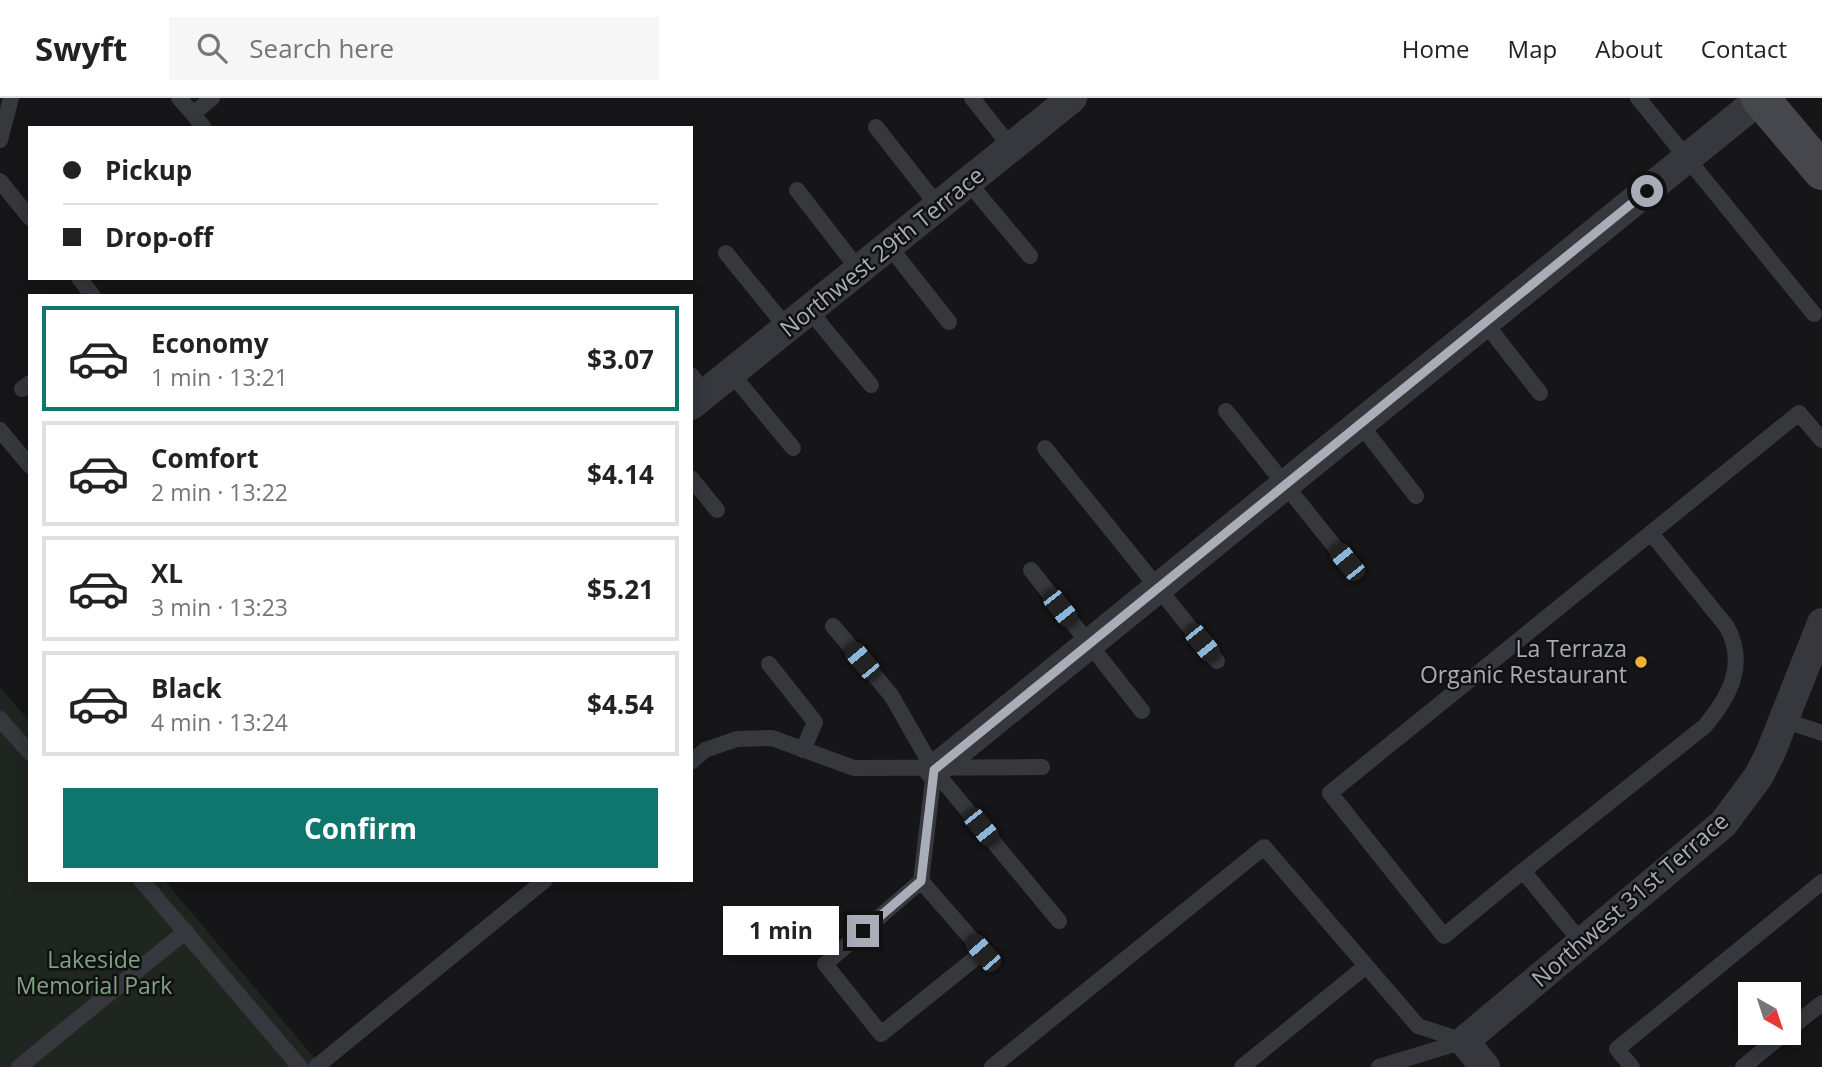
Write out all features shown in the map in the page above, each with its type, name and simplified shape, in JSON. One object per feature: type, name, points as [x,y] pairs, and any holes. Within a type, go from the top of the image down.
[{"type":"main road","points":[[1760,98],[1822,171]]},
{"type":"street","name":"Northwest 29th Terrace","points":[[696,391],[731,373],[1072,98]]},
{"type":"street","points":[[934,770],[1760,98]]},
{"type":"street","name":"Northwest 31st Terrace","points":[[1464,1041],[1723,824],[1758,777],[1822,624]]},
{"type":"street","points":[[1464,1041],[1485,1067]]},
{"type":"lane","points":[[0,140],[11,98]]},
{"type":"lane","points":[[179,98],[202,126]]},
{"type":"lane","points":[[193,114],[212,98]]},
{"type":"lane","points":[[972,98],[1011,147]]},
{"type":"lane","points":[[1638,98],[1814,314]]},
{"type":"lane","points":[[876,127],[938,206]]},
{"type":"lane","points":[[0,181],[28,216]]},
{"type":"lane","points":[[968,182],[1030,256]]},
{"type":"lane","points":[[797,190],[859,270]]},
{"type":"lane","points":[[889,246],[949,322]]},
{"type":"lane","points":[[726,253],[871,385]]},
{"type":"lane","points":[[81,280],[91,294]]},
{"type":"lane","points":[[1485,323],[1540,393]]},
{"type":"lane","points":[[731,373],[793,449]]},
{"type":"lane","points":[[1226,411],[1347,562]]},
{"type":"lane","points":[[1651,533],[1727,627],[1735,641],[1738,659],[1732,686],[1720,708],[1705,726],[1444,936],[1330,793],[1799,412],[1822,440]]},
{"type":"lane","points":[[1360,424],[1416,496]]},
{"type":"lane","points":[[0,430],[28,464]]},
{"type":"lane","points":[[1045,448],[1217,661]]},
{"type":"lane","points":[[693,480],[717,510]]},
{"type":"lane","points":[[1031,570],[1142,711]]},
{"type":"lane","points":[[833,626],[891,695],[934,770],[1059,922]]},
{"type":"lane","points":[[769,664],[815,722],[803,750]]},
{"type":"lane","points":[[0,719],[28,751]]},
{"type":"lane","points":[[1783,720],[1822,733]]},
{"type":"lane","points":[[693,760],[705,750],[737,738],[772,738],[854,768],[934,770],[1042,767]]},
{"type":"lane","points":[[921,881],[983,953],[881,1034],[825,964],[921,881],[934,770]]},
{"type":"lane","points":[[992,1067],[1264,847],[1418,1026],[1464,1041]]},
{"type":"lane","points":[[1523,871],[1582,943]]},
{"type":"lane","points":[[143,882],[300,1067]]},
{"type":"lane","points":[[316,1067],[543,882]]},
{"type":"lane","points":[[1632,1067],[1617,1049],[1822,882]]},
{"type":"lane","points":[[19,1067],[186,931]]},
{"type":"lane","points":[[1242,1067],[1366,966]]},
{"type":"lane","points":[[1801,1020],[1822,1003]]},
{"type":"lane","points":[[1379,1067],[1464,1041]]},
{"type":"lane","points":[[1743,1067],[1770,1045]]},
{"type":"green space","name":"Lakeside Memorial Park","points":[[0,687],[28,720],[28,882],[166,882],[322,1067],[0,1067]]},
{"type":"place","name":"La Terraza Organic Restaurant","points":[[1641,662]]},
{"type":"route","points":[[863,931],[921,881],[934,770],[1647,191]]}]
